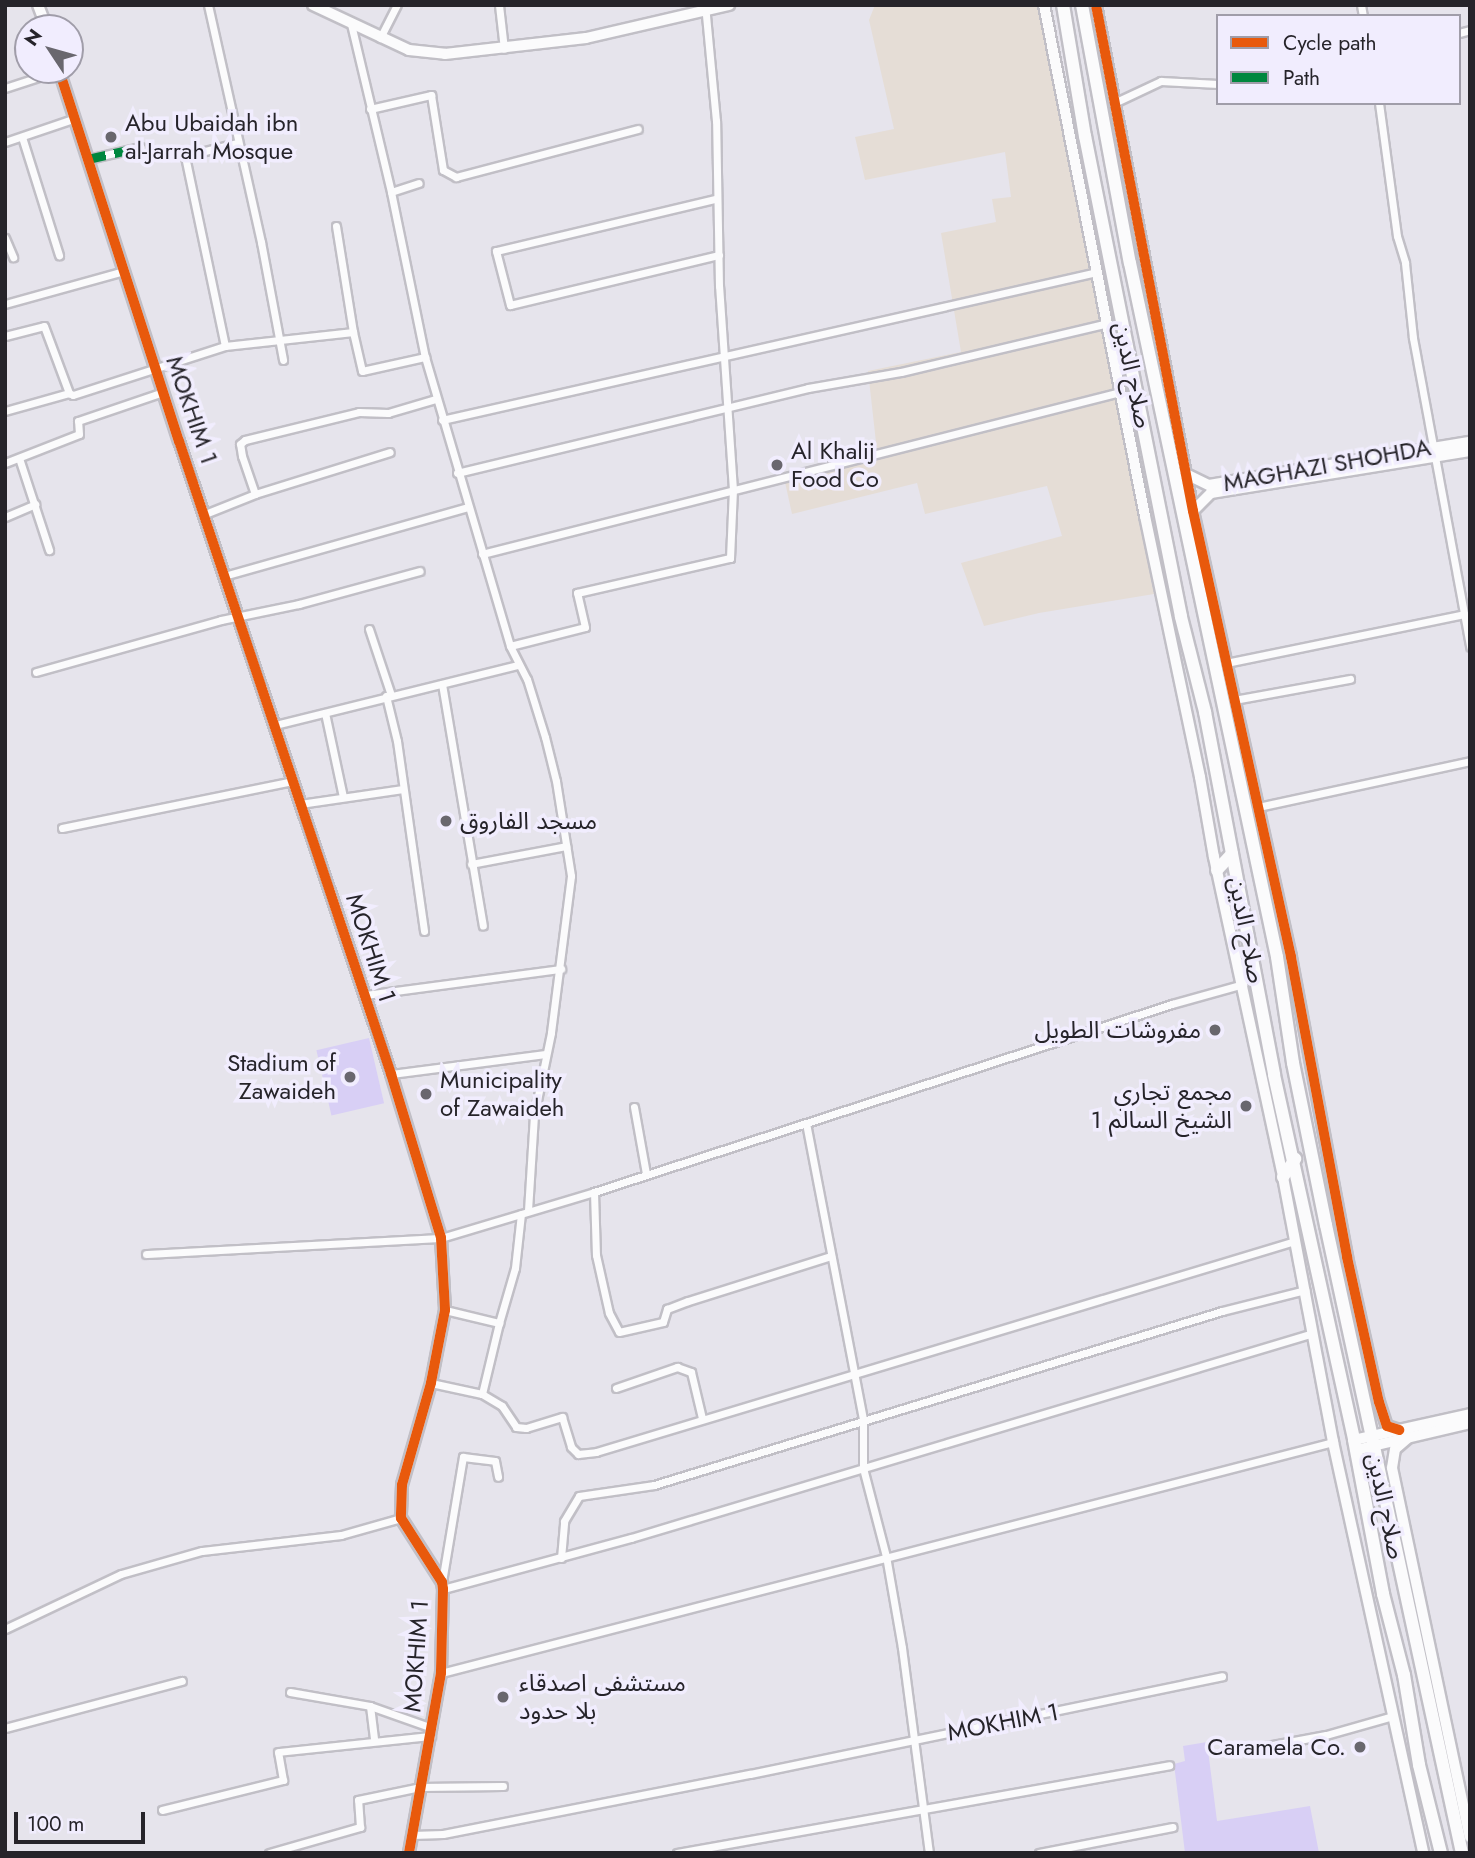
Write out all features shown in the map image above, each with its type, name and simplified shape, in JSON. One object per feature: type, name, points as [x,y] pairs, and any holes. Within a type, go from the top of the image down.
[{"type":"highway","name":"صلاح الدين","points":[[1063,5],[1090,159],[1181,617],[1205,712],[1214,773],[1274,1075],[1295,1159],[1383,1594],[1404,1675],[1419,1765],[1441,1853]]},
{"type":"highway","name":"صلاح الدين","points":[[1082,5],[1129,264],[1189,513],[1224,714],[1277,957],[1293,1063],[1373,1441],[1427,1666],[1462,1853]]},
{"type":"highway","points":[[1163,517],[1172,511],[1189,513]]},
{"type":"highway","points":[[1205,712],[1224,714]]},
{"type":"highway","points":[[1217,870],[1232,854]]},
{"type":"highway","points":[[1283,1177],[1295,1159]]},
{"type":"street","points":[[208,5],[261,242],[284,360]]},
{"type":"street","points":[[313,5],[409,50],[445,54],[586,37],[729,5]]},
{"type":"street","points":[[380,38],[397,5]]},
{"type":"street","points":[[499,5],[504,49]]},
{"type":"street","points":[[1044,5],[1217,870],[1296,1241],[1333,1441],[1423,1853]]},
{"type":"street","points":[[1096,5],[1186,474],[1189,513],[1226,663],[1291,957],[1372,1370],[1387,1426],[1399,1430]]},
{"type":"street","points":[[510,646],[585,628],[577,593],[730,558],[733,490],[715,199],[716,121],[708,62],[706,8]]},
{"type":"street","points":[[351,24],[391,192],[425,357],[510,646],[527,679],[545,737],[556,780],[571,876],[561,969],[534,1115],[524,1213],[515,1268],[482,1394]]},
{"type":"street","points":[[1114,103],[1161,81],[1216,84]]},
{"type":"street","name":"MOKHIM 1","points":[[64,84],[155,369],[391,1074],[441,1238],[445,1310],[431,1383],[402,1485],[401,1518],[442,1586],[441,1673],[410,1853]]},
{"type":"street","points":[[370,109],[431,95],[443,170],[456,177],[638,129]]},
{"type":"street","points":[[1379,105],[1397,236],[1405,262],[1413,338],[1470,648]]},
{"type":"street","points":[[5,142],[73,119]]},
{"type":"street","points":[[22,136],[59,255]]},
{"type":"street","points":[[225,346],[185,156],[237,143]]},
{"type":"street","points":[[88,159],[141,147]]},
{"type":"street","points":[[391,192],[419,183]]},
{"type":"street","points":[[715,199],[496,251],[510,305],[719,255]]},
{"type":"street","points":[[336,226],[362,371],[425,357]]},
{"type":"street","points":[[5,238],[13,257]]},
{"type":"street","points":[[5,304],[124,271]]},
{"type":"street","points":[[442,419],[1097,272]]},
{"type":"street","points":[[457,473],[808,387],[901,372],[1108,323]]},
{"type":"street","points":[[5,336],[44,326],[69,393]]},
{"type":"street","points":[[5,411],[69,393],[74,395],[225,346],[353,332]]},
{"type":"street","points":[[5,463],[79,434],[78,421],[163,392]]},
{"type":"street","points":[[482,554],[1120,392]]},
{"type":"street","points":[[255,494],[242,456],[240,444],[245,440],[359,412],[388,413],[436,399]]},
{"type":"street","name":"MAGHAZI SHOHDA","points":[[1189,513],[1210,493],[1470,442]]},
{"type":"street","name":"MAGHAZI SHOHDA","points":[[1186,474],[1209,485],[1435,451],[1470,451]]},
{"type":"street","points":[[205,514],[255,494],[390,452]]},
{"type":"street","points":[[19,458],[50,550]]},
{"type":"street","points":[[5,517],[35,504]]},
{"type":"street","points":[[224,576],[467,507]]},
{"type":"street","points":[[36,672],[221,620],[239,619],[420,571]]},
{"type":"street","points":[[1226,663],[1464,614]]},
{"type":"street","points":[[369,629],[388,696],[397,741],[424,932]]},
{"type":"street","points":[[275,725],[519,665]]},
{"type":"street","points":[[1234,700],[1350,679]]},
{"type":"street","points":[[442,684],[483,926]]},
{"type":"street","points":[[325,713],[343,797]]},
{"type":"street","points":[[1258,807],[1470,761]]},
{"type":"street","points":[[62,828],[292,781]]},
{"type":"street","points":[[300,804],[403,789]]},
{"type":"street","points":[[471,864],[566,846]]},
{"type":"street","points":[[365,995],[561,969]]},
{"type":"street","points":[[146,1254],[441,1238],[594,1192],[1172,1004],[1243,984]]},
{"type":"street","points":[[391,1074],[546,1054]]},
{"type":"street","points":[[634,1107],[646,1174]]},
{"type":"street","points":[[806,1122],[863,1420],[863,1468],[886,1556],[925,1809],[929,1853]]},
{"type":"street","points":[[594,1192],[596,1255],[609,1313],[619,1332],[663,1322],[667,1309],[688,1301],[831,1256]]},
{"type":"street","points":[[431,1383],[482,1394],[502,1406],[516,1427],[526,1429],[562,1417],[571,1447],[578,1454],[596,1452],[1296,1241]]},
{"type":"street","points":[[561,1558],[564,1521],[579,1496],[654,1485],[1222,1311],[1305,1290]]},
{"type":"street","points":[[445,1310],[499,1323]]},
{"type":"street","points":[[498,1477],[495,1461],[463,1457],[442,1586],[561,1558],[1313,1333]]},
{"type":"street","points":[[616,1388],[677,1367],[691,1372],[702,1418]]},
{"type":"street","points":[[1373,1441],[1399,1430],[1470,1414]]},
{"type":"street","points":[[1355,1445],[1409,1437],[1470,1423]]},
{"type":"street","points":[[1409,1437],[1395,1449],[1392,1468],[1427,1666],[1470,1837]]},
{"type":"street","points":[[441,1673],[1333,1441]]},
{"type":"street","points":[[5,1629],[121,1574],[202,1551],[341,1535],[401,1518]]},
{"type":"street","name":"MOKHIM 1","points":[[412,1835],[443,1833],[1222,1676]]},
{"type":"street","points":[[5,1728],[182,1681]]},
{"type":"street","points":[[290,1692],[370,1706],[431,1732]]},
{"type":"street","points":[[370,1706],[374,1740]]},
{"type":"street","points":[[1251,1749],[1326,1735],[1393,1716]]},
{"type":"street","points":[[162,1810],[283,1780],[278,1752],[431,1732]]},
{"type":"street","points":[[677,1853],[1168,1765]]},
{"type":"street","points":[[269,1853],[299,1849],[360,1827],[358,1800],[420,1787],[503,1786]]},
{"type":"street","points":[[1039,1853],[1173,1827]]},
{"type":"shaded area","points":[[875,5],[1038,5],[1154,594],[1039,613],[984,626],[961,563],[1062,536],[1047,486],[925,514],[917,483],[792,514],[785,482],[878,460],[868,371],[961,352],[941,233],[996,222],[992,199],[1011,197],[1005,152],[865,180],[855,137],[894,129],[869,20]]},
{"type":"shaded area","name":"Stadium of Zawaideh","points":[[369,1038],[384,1103],[331,1115],[316,1050]]},
{"type":"shaded area","points":[[1207,1742],[1217,1821],[1310,1806],[1319,1853],[1185,1853],[1174,1764],[1185,1761],[1183,1746]]},
{"type":"marked path","points":[[88,159],[141,147]]},
{"type":"cycle path","points":[[1096,5],[1193,511],[1291,957],[1347,1257],[1379,1402],[1387,1426],[1399,1430]]},
{"type":"cycle path","points":[[64,84],[179,441],[391,1074],[441,1238],[445,1310],[431,1383],[402,1485],[401,1518],[442,1582],[443,1589],[441,1673],[409,1853]]},
{"type":"place","name":"Abu Ubaidah ibn al-Jarrah Mosque","points":[[111,137]]},
{"type":"place","name":"Al Khalij Food Co","points":[[777,465]]},
{"type":"place","name":"مسجد الفاروق","points":[[446,821]]},
{"type":"place","name":"مفروشات الطويل","points":[[1215,1030]]},
{"type":"place","name":"Stadium of Zawaideh","points":[[350,1077]]},
{"type":"place","name":"Municipality of Zawaideh","points":[[426,1094]]},
{"type":"place","name":"مجمع تجاري الشيخ السالم 1","points":[[1246,1106]]},
{"type":"place","name":"مستشفى اصدقاء بلا حدود","points":[[503,1697]]},
{"type":"place","name":"Caramela Co.","points":[[1360,1747]]}]
